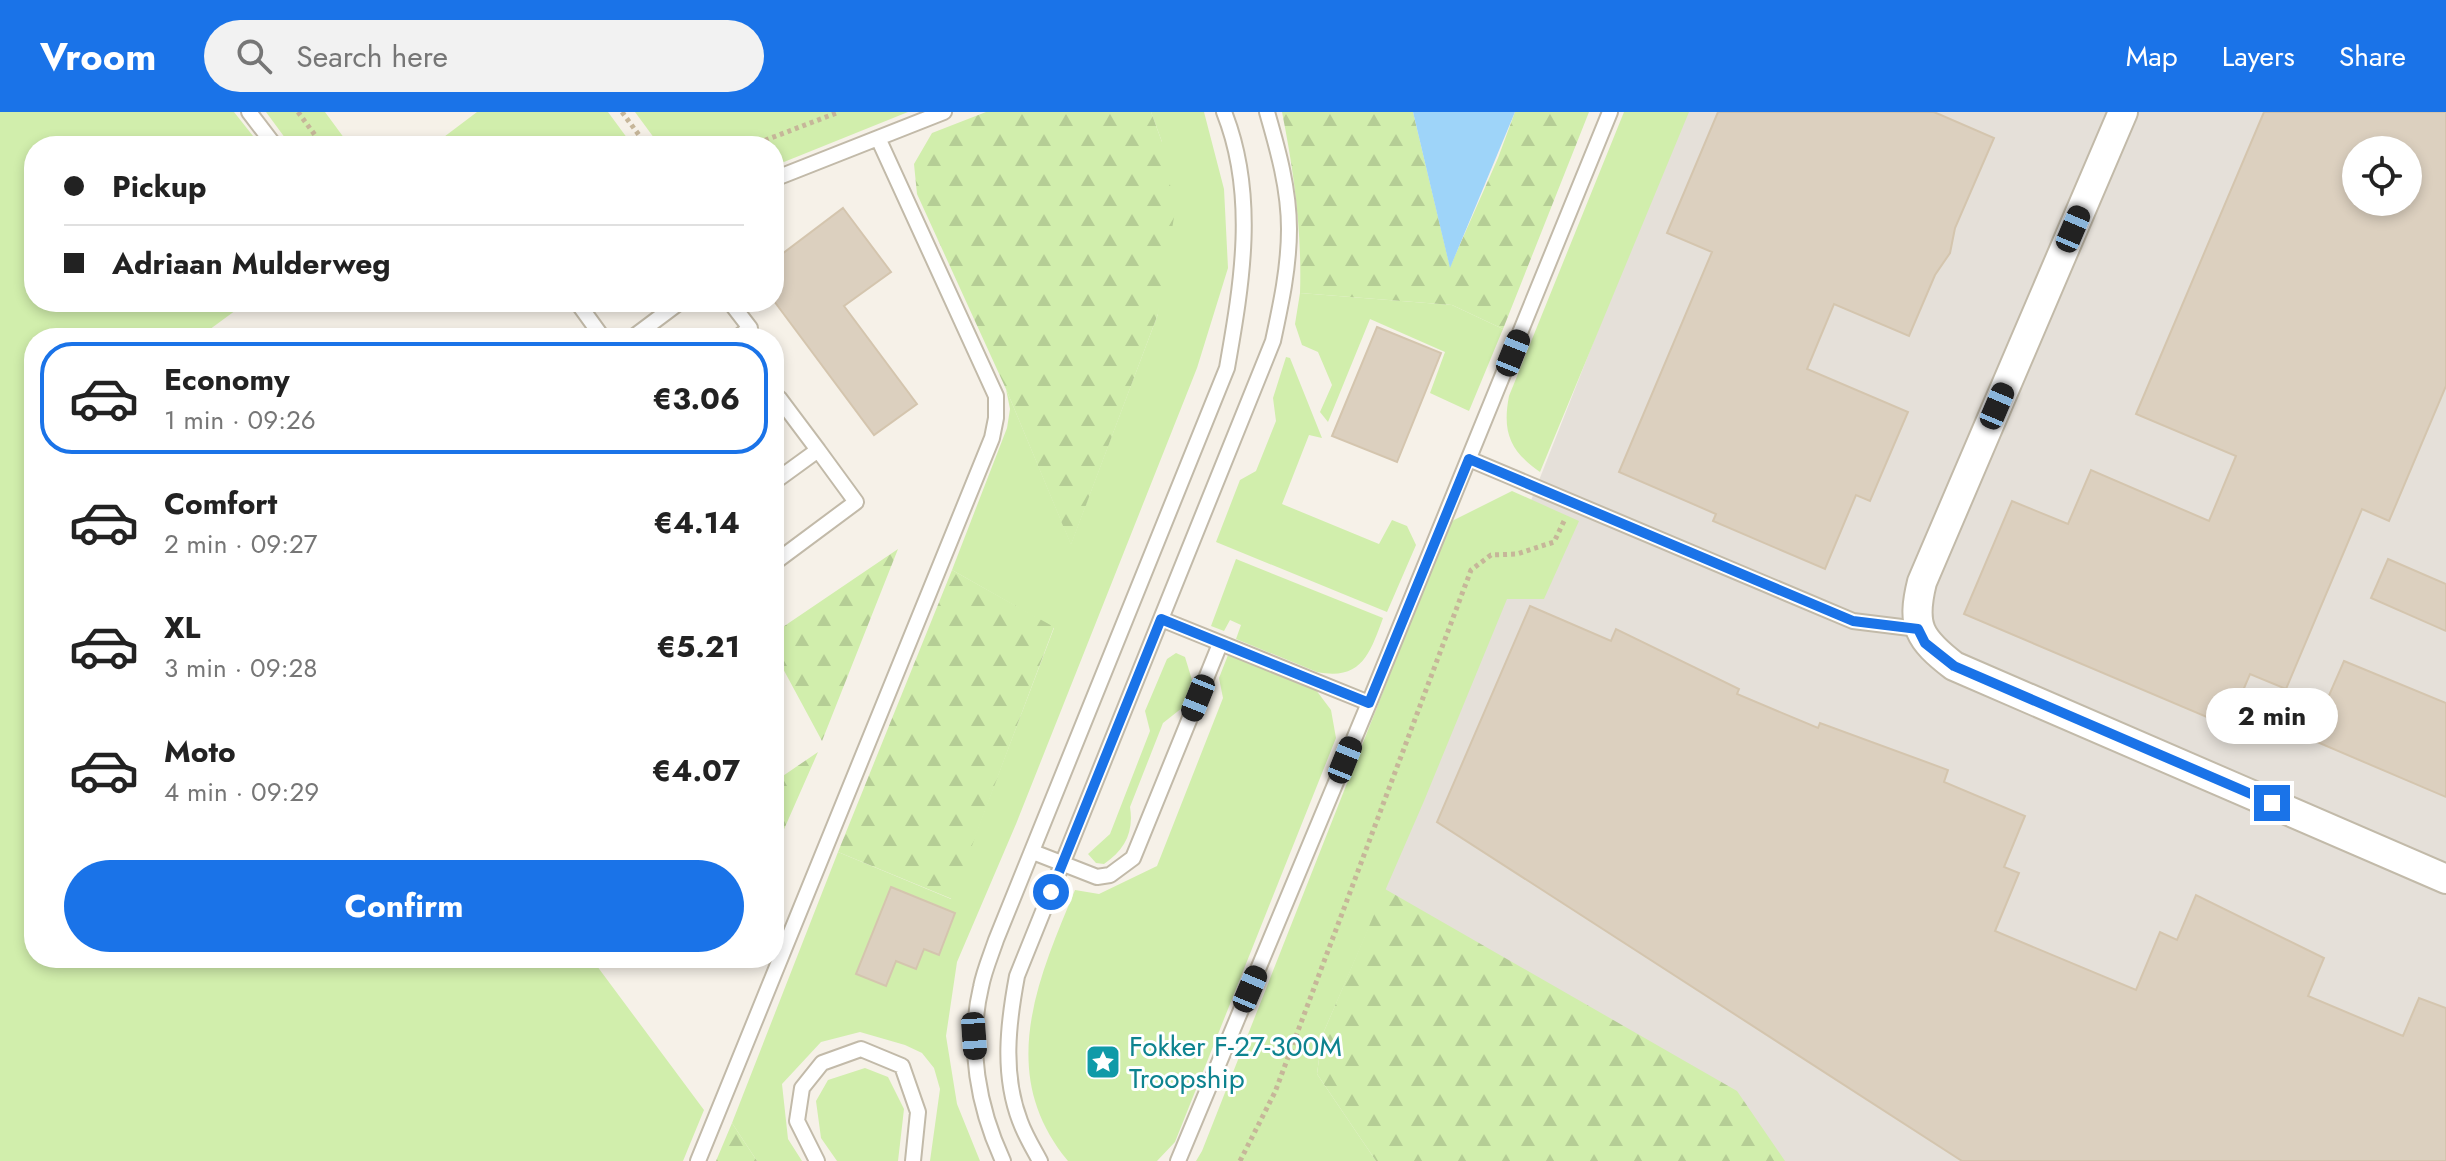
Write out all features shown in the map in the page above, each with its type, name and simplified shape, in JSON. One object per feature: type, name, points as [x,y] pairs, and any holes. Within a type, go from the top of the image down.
[{"type":"street","points":[[2123,112],[1922,582],[1916,606],[1918,629],[1925,643],[1954,666],[2446,879]]},
{"type":"lane","points":[[249,112],[267,136]]},
{"type":"lane","points":[[784,175],[944,112]]},
{"type":"lane","points":[[1003,1161],[989,1131],[978,1085],[974,1036],[981,987],[996,940],[1227,368],[1241,290],[1244,241],[1243,187],[1232,132],[1224,112]]},
{"type":"lane","points":[[1040,1161],[1019,1119],[1009,1073],[1008,1024],[1017,976],[1273,341],[1285,280],[1289,228],[1283,168],[1267,112]]},
{"type":"lane","points":[[1178,1161],[1610,112]]},
{"type":"lane","points":[[784,950],[992,438],[996,418],[996,396],[878,138]]},
{"type":"lane","points":[[645,328],[667,312]]},
{"type":"lane","points":[[738,312],[750,328]]},
{"type":"lane","points":[[784,405],[856,502],[784,556]]},
{"type":"lane","points":[[784,475],[818,450]]},
{"type":"lane","points":[[1469,459],[1853,621],[1918,629]]},
{"type":"lane","points":[[1161,619],[1369,703]]},
{"type":"lane","points":[[1033,852],[1097,877],[1110,875],[1133,858],[1220,644]]},
{"type":"lane","points":[[698,1161],[776,968]]},
{"type":"lane","points":[[817,1161],[797,1121],[802,1088],[822,1063],[861,1049],[902,1066],[918,1112],[913,1161]]},
{"type":"path","points":[[298,112],[316,136]]},
{"type":"path","points":[[622,112],[640,136]]},
{"type":"path","points":[[776,136],[839,112]]},
{"type":"path","points":[[1240,1161],[1275,1092],[1471,570],[1491,555],[1517,554],[1554,542],[1573,503]]},
{"type":"shaded area","points":[[1684,112],[2446,112],[2446,1161],[1746,1161],[1371,907]]},
{"type":"green space","points":[[0,112],[234,112],[253,136],[24,136],[24,312],[233,312],[212,328],[24,328],[24,968],[598,968],[704,1110],[683,1161],[0,1161]]},
{"type":"green space","points":[[266,112],[325,112],[343,136],[284,136]]},
{"type":"green space","points":[[477,112],[608,112],[626,136],[445,136]]},
{"type":"green space","points":[[635,112],[908,112],[784,162],[784,136],[653,136]]},
{"type":"green space","points":[[986,112],[1151,112],[1162,142],[1175,211],[1158,314],[1071,545],[1006,389],[917,194],[914,164],[932,133]]},
{"type":"green space","points":[[1151,112],[1204,112],[1224,189],[1228,268],[1197,368],[1016,824],[957,962],[946,1036],[957,1104],[980,1161],[930,1161],[940,1089],[934,1068],[922,1053],[860,1032],[821,1042],[782,1084],[788,1139],[802,1161],[757,1161],[732,1123],[838,852],[951,899],[1054,628],[952,570],[1007,428],[1010,409],[1006,389],[1071,544],[1158,314],[1162,142]]},
{"type":"green space","points":[[1282,112],[1413,112],[1450,267],[1515,112],[1589,112],[1503,329],[1452,305],[1300,293],[1296,202]]},
{"type":"green space","points":[[1624,112],[1689,112],[1540,472],[1522,456],[1511,440],[1507,420],[1509,396]]},
{"type":"green space","points":[[1300,293],[1452,305],[1503,329],[1469,411],[1430,393],[1445,352],[1370,319],[1328,422],[1320,412],[1332,385],[1318,352],[1302,345],[1295,324]]},
{"type":"green space","points":[[1286,357],[1290,358],[1322,438],[1309,435],[1282,504],[1379,544],[1392,520],[1407,526],[1416,545],[1387,612],[1216,542],[1240,480],[1256,471],[1276,421],[1273,398]]},
{"type":"green space","points":[[1512,491],[1579,521],[1544,599],[1507,599],[1322,1036],[1317,1074],[1376,1161],[1196,1161],[1450,522]]},
{"type":"green space","points":[[898,549],[822,741],[784,671],[784,626]]},
{"type":"green space","points":[[1236,559],[1383,618],[1362,662],[1344,672],[1317,672],[1236,639],[1241,625],[1230,620],[1224,631],[1211,626]]},
{"type":"green space","points":[[952,570],[1054,627],[952,899],[838,852]]},
{"type":"green space","points":[[1176,653],[1185,657],[1192,680],[1182,708],[1163,723],[1130,807],[1131,824],[1123,846],[1104,864],[1096,863],[1088,854],[1110,834],[1150,731],[1145,711],[1167,659]]},
{"type":"green space","points":[[1228,655],[1316,690],[1331,710],[1336,738],[1175,1142],[1157,1161],[1068,1161],[1046,1128],[1033,1095],[1029,1061],[1030,1027],[1048,958],[1075,890],[1099,894],[1157,866],[1223,698],[1219,678]]},
{"type":"green space","points":[[818,752],[784,829],[784,775]]},
{"type":"green space","points":[[1385,889],[1737,1091],[1785,1161],[1376,1161],[1317,1074],[1322,1036]]},
{"type":"green space","points":[[865,1068],[888,1077],[904,1109],[898,1161],[837,1161],[821,1138],[816,1101],[828,1080]]},
{"type":"green space","points":[[732,1123],[757,1161],[716,1161]]},
{"type":"water","points":[[1413,112],[1515,112],[1450,268]]},
{"type":"building","points":[[1718,112],[1934,112],[1994,138],[1955,228],[1950,253],[1935,275],[1909,336],[1834,304],[1807,369],[1908,412],[1870,501],[1856,495],[1825,569],[1713,521],[1716,514],[1619,472],[1712,252],[1667,233]]},
{"type":"building","points":[[2264,112],[2446,112],[2446,386],[2389,521],[2362,509],[2286,689],[2250,674],[2228,726],[1964,614],[2012,501],[2068,524],[2091,470],[2209,521],[2236,456],[2136,414]]},
{"type":"building","points":[[843,208],[891,272],[844,306],[917,404],[874,435],[782,312],[784,252]]},
{"type":"building","points":[[1377,327],[1441,353],[1397,462],[1332,436]]},
{"type":"building","points":[[2388,559],[2446,584],[2446,631],[2371,598]]},
{"type":"building","points":[[1530,606],[1611,641],[1616,629],[1739,689],[1737,694],[1818,728],[1820,723],[1948,770],[1944,782],[2025,816],[2004,867],[2019,873],[1995,931],[2136,990],[2160,932],[2177,940],[2196,895],[2324,958],[2308,996],[2403,1036],[2419,998],[2446,1008],[2446,1161],[1962,1161],[1437,822]]},
{"type":"building","points":[[2344,661],[2446,703],[2446,797],[2310,739]]},
{"type":"building","points":[[891,887],[955,913],[939,955],[924,949],[916,969],[896,961],[886,986],[856,974]]},
{"type":"place","name":"Fokker F-27-300M Troopship","points":[[1103,1062]]},
{"type":"route","points":[[1051,892],[1161,619],[1369,703],[1469,459],[1853,621],[1918,629],[1925,643],[1954,666],[2272,803]]}]
